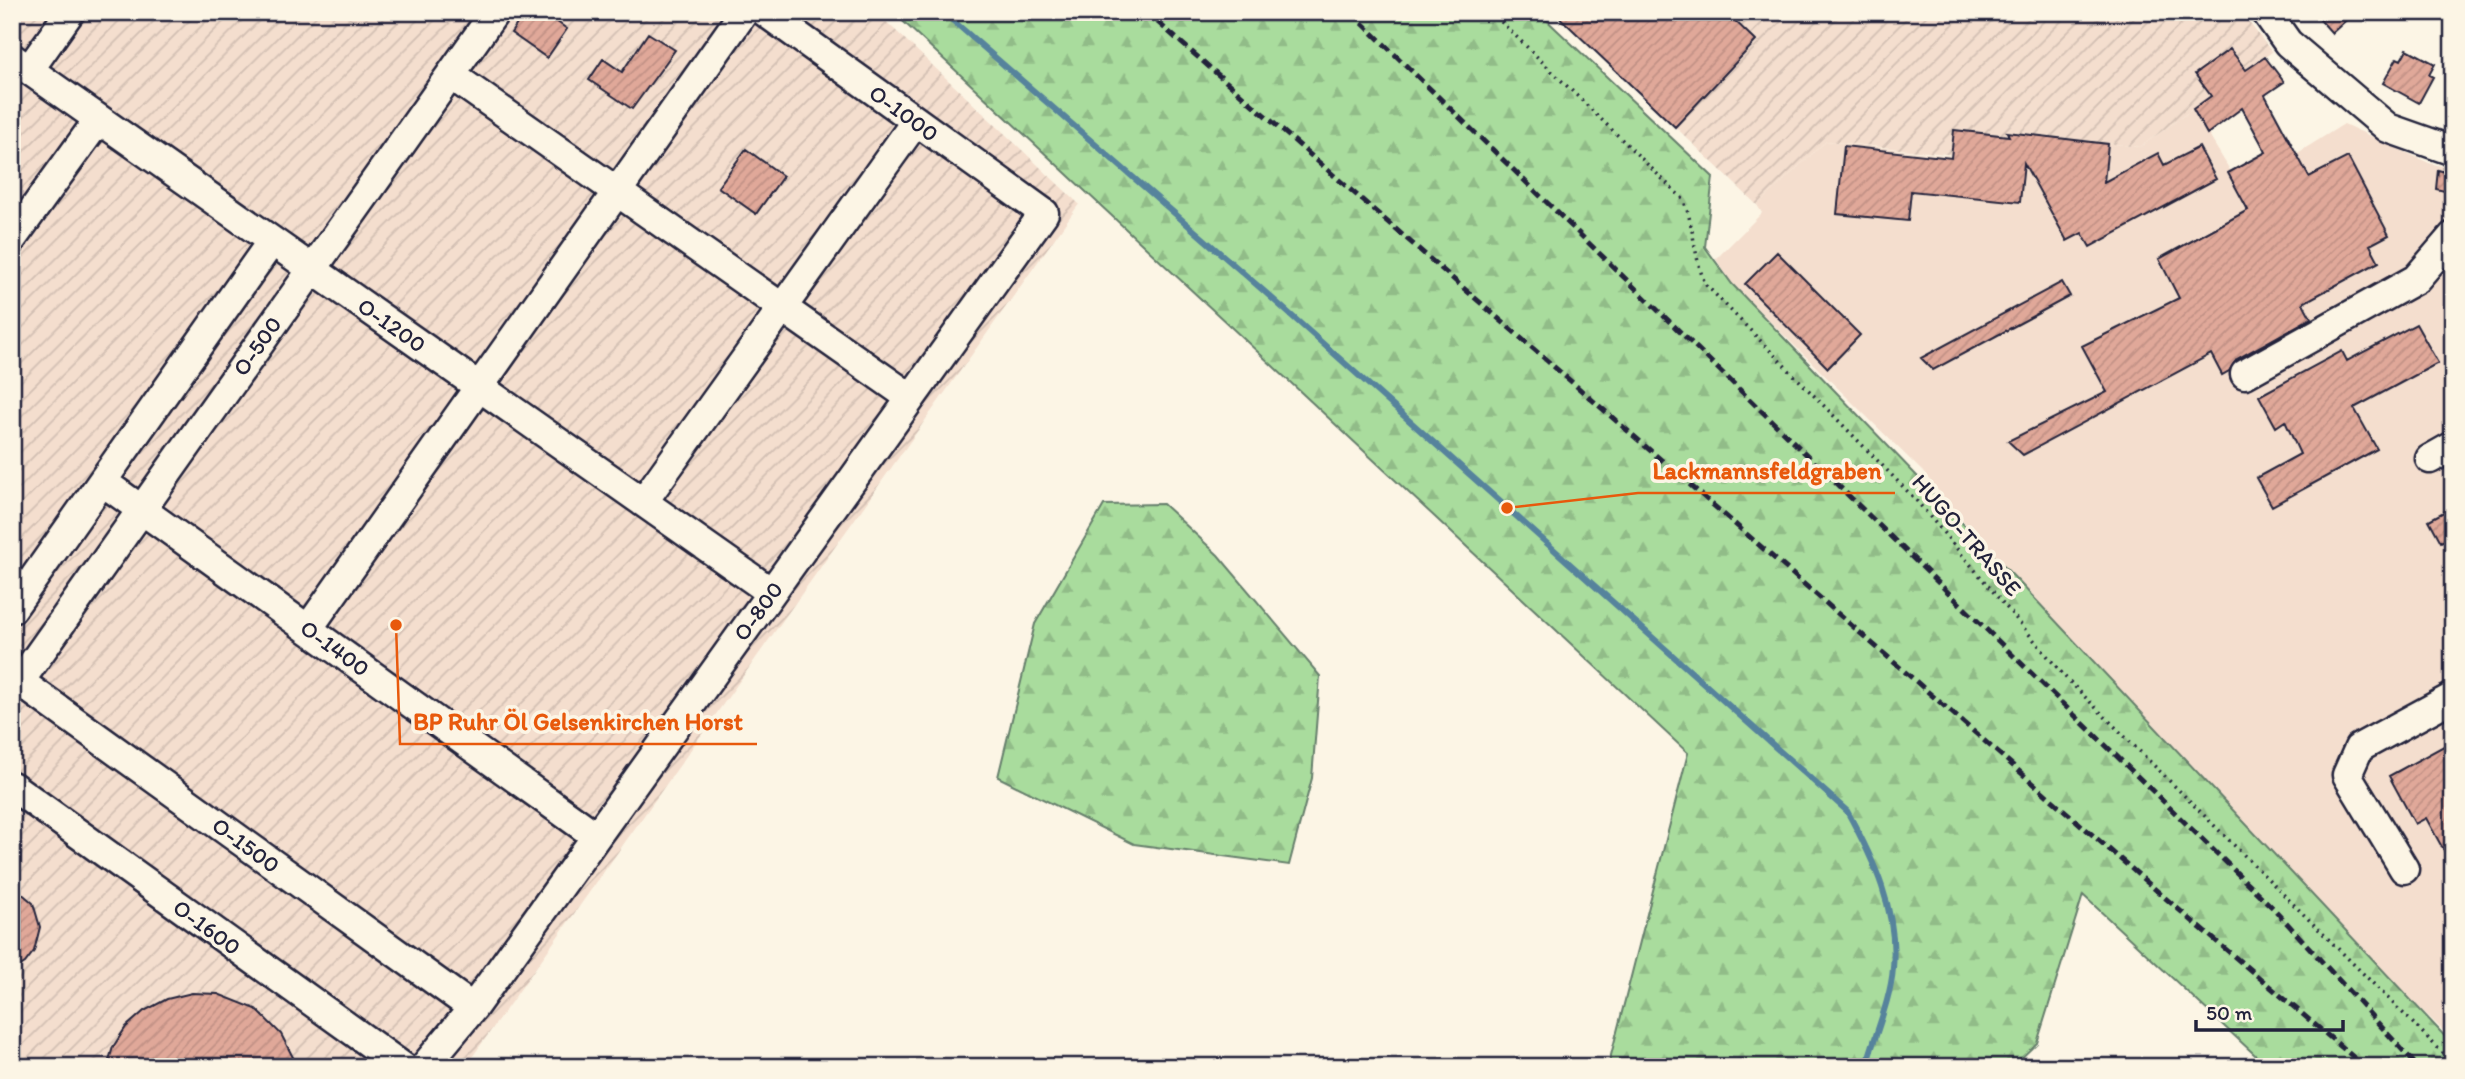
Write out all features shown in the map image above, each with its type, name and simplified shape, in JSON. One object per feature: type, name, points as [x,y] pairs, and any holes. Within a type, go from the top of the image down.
[{"type":"street","points":[[20,64],[70,12]]},
{"type":"street","name":"O-500","points":[[16,678],[142,509],[495,12]]},
{"type":"street","points":[[308,629],[744,12]]},
{"type":"street","name":"O-1000","points":[[765,12],[1044,213]]},
{"type":"street","points":[[2266,12],[2288,43],[2388,128],[2453,151]]},
{"type":"street","name":"O-1200","points":[[20,64],[771,592]]},
{"type":"street","points":[[450,75],[911,398]]},
{"type":"street","points":[[12,239],[99,119]]},
{"type":"street","points":[[643,502],[916,121]]},
{"type":"street","name":"O-800","points":[[424,1067],[472,1008],[1044,213]]},
{"type":"street","points":[[2245,374],[2416,279],[2453,236]]},
{"type":"street","points":[[12,609],[272,241]]},
{"type":"street","name":"O-1400","points":[[103,482],[596,836]]},
{"type":"street","name":"O-1500","points":[[16,678],[472,1008]]},
{"type":"street","points":[[2404,869],[2347,775],[2358,748],[2453,697]]},
{"type":"street","name":"O-1600","points":[[12,786],[403,1067]]},
{"type":"path","name":"HUGO-TRASSE","points":[[1491,12],[1683,200],[1693,229],[1697,266],[1706,285],[1915,499],[2066,678],[2453,1063]]},
{"type":"shaded area","points":[[12,12],[876,12],[1079,204],[465,1067],[12,1067]]},
{"type":"shaded area","points":[[1555,12],[2241,12],[2272,52],[2140,147],[2089,141],[2083,169],[1826,141],[1757,205]]},
{"type":"shaded area","points":[[2193,109],[2239,185],[2344,124],[2429,163],[2453,169],[2453,1040],[2165,764],[1922,471],[1732,284],[1716,259],[1762,213],[1757,205],[1826,141],[2084,172],[2089,141],[2140,147]]},
{"type":"green space","points":[[893,12],[1538,12],[1713,177],[1705,247],[1732,284],[2019,582],[2453,1045],[2453,1067],[2268,1067],[2083,895],[2037,1043],[2012,1067],[1608,1067],[1688,753]]},
{"type":"green space","points":[[1163,504],[1218,555],[1320,676],[1312,778],[1289,865],[1134,844],[998,777],[1035,624],[1104,505]]},
{"type":"building","points":[[525,12],[543,12],[567,29],[547,58],[511,33]]},
{"type":"building","points":[[1554,12],[1726,12],[1756,41],[1675,127]]},
{"type":"building","points":[[2313,12],[2355,12],[2332,33]]},
{"type":"building","points":[[648,33],[675,50],[632,109],[589,80],[603,59],[622,72]]},
{"type":"building","points":[[2230,49],[2246,70],[2265,57],[2284,82],[2265,95],[2309,177],[2348,157],[2389,235],[2370,245],[2379,262],[2303,303],[2311,318],[2237,359],[2229,371],[2222,375],[2211,354],[2023,455],[2008,441],[2107,392],[2082,346],[2179,298],[2159,259],[2248,210],[2228,173],[2266,152],[2242,108],[2207,134],[2193,109],[2211,96],[2195,74]]},
{"type":"building","points":[[2407,49],[2435,64],[2429,75],[2433,77],[2419,103],[2383,83],[2397,58],[2401,60]]},
{"type":"building","points":[[1954,130],[2009,136],[2007,132],[2108,144],[2104,182],[2158,153],[2164,165],[2199,147],[2216,179],[2090,247],[2082,233],[2067,241],[2024,163],[2020,202],[1911,191],[1908,221],[1837,214],[1844,146],[1951,158]]},
{"type":"building","points":[[746,149],[783,176],[756,214],[718,187]]},
{"type":"building","points":[[2438,170],[2453,174],[2453,193],[2436,189]]},
{"type":"building","points":[[1777,252],[1860,335],[1828,368],[1745,284]]},
{"type":"building","points":[[2062,282],[2070,296],[1933,370],[1921,358]]},
{"type":"building","points":[[2416,324],[2438,363],[2354,408],[2377,449],[2272,506],[2256,478],[2300,454],[2285,421],[2276,427],[2259,396],[2342,351],[2347,361]]},
{"type":"building","points":[[2453,507],[2453,536],[2441,542],[2429,520]]},
{"type":"building","points":[[2453,741],[2453,867],[2426,818],[2415,824],[2389,776]]},
{"type":"building","points":[[12,885],[33,903],[40,927],[34,951],[25,963],[12,971]]},
{"type":"building","points":[[192,993],[218,994],[256,1009],[281,1034],[298,1067],[107,1067],[113,1047],[126,1027],[144,1011],[167,999]]},
{"type":"waterway","points":[[943,12],[1265,292],[1847,811],[1882,886],[1894,947],[1889,992],[1866,1067]]},
{"type":"railway","points":[[1146,12],[2164,897],[2365,1067]]},
{"type":"railway","points":[[1351,12],[2275,910],[2418,1067]]},
{"type":"place","name":"Lackmannsfeldgraben","points":[[1507,508]]},
{"type":"place","name":"BP Ruhr Öl Gelsenkirchen Horst","points":[[396,625]]}]
